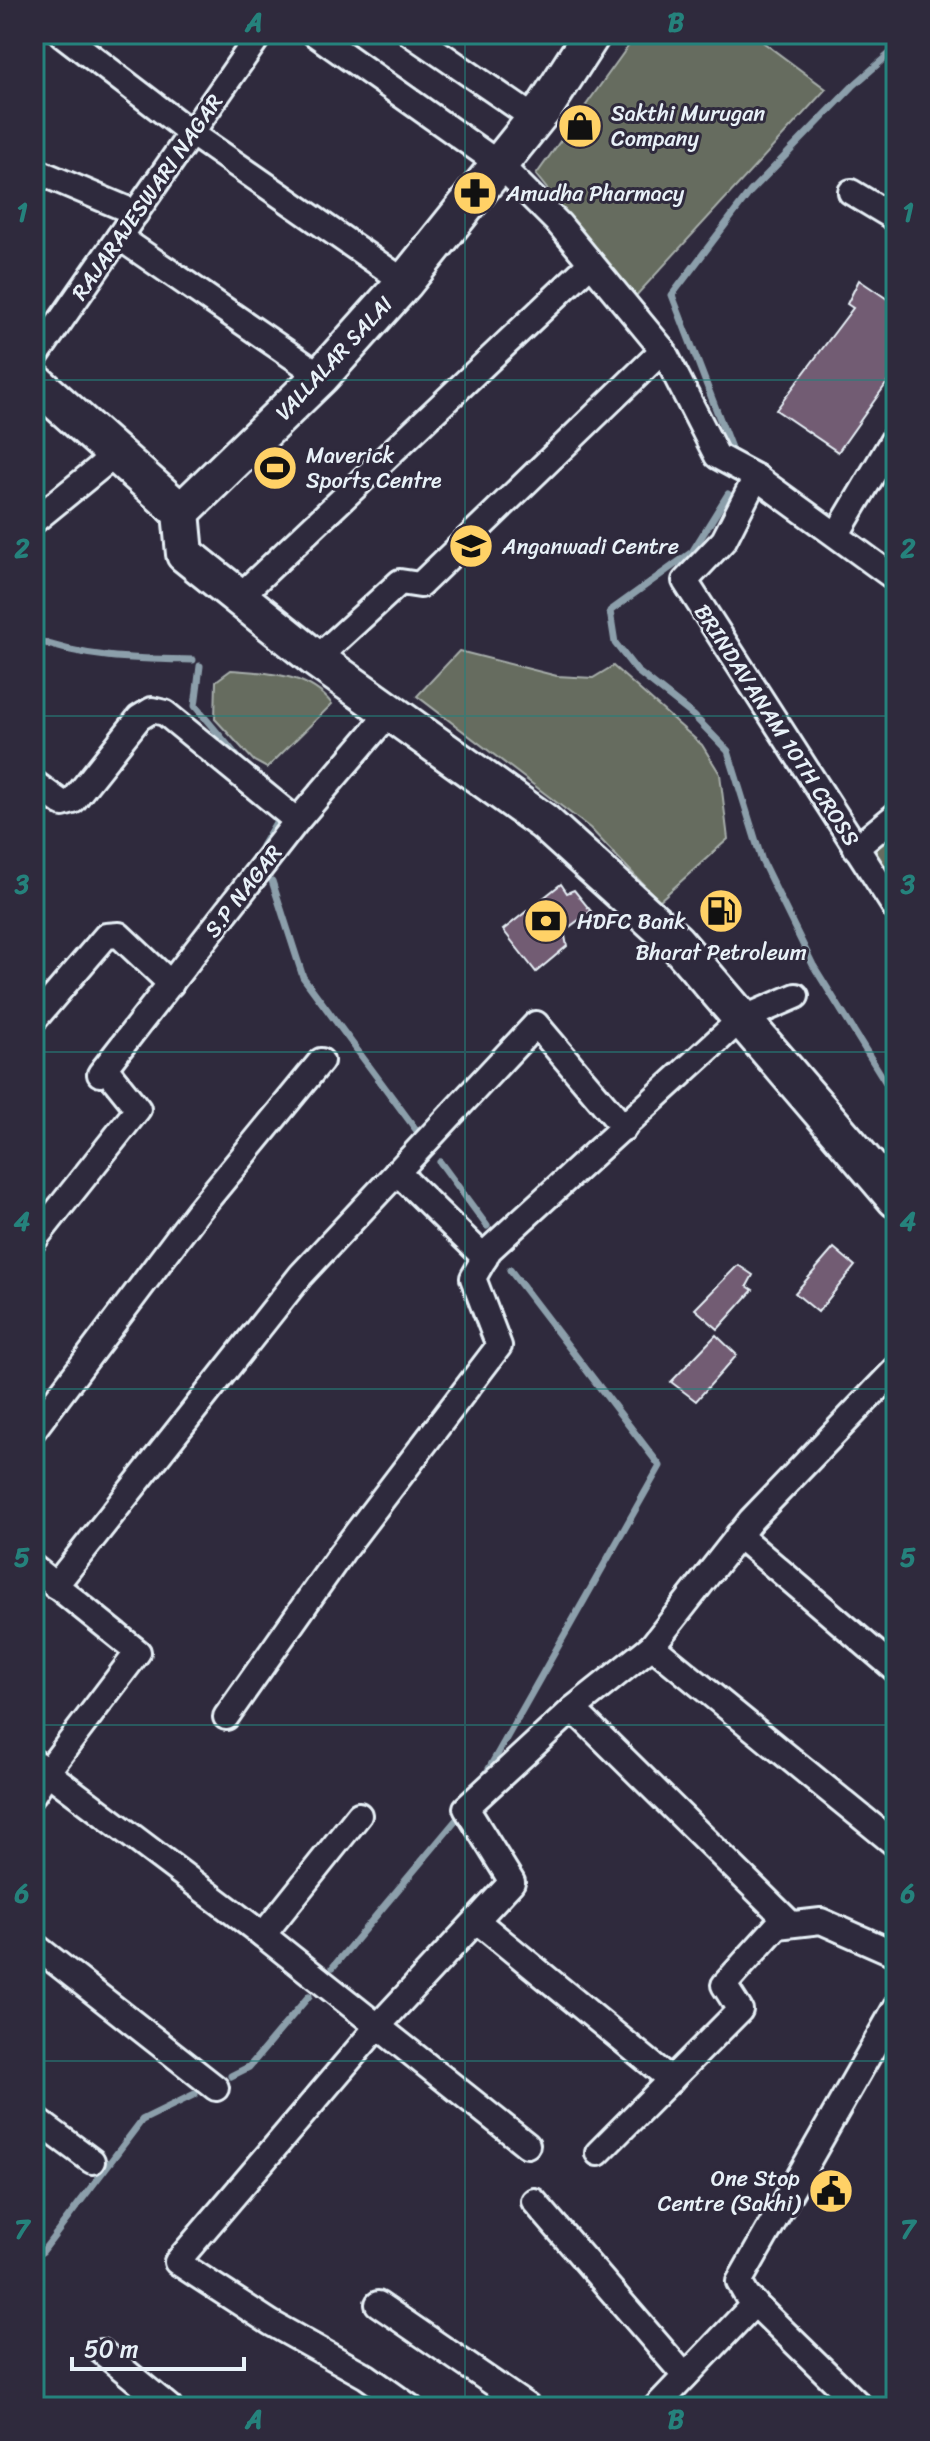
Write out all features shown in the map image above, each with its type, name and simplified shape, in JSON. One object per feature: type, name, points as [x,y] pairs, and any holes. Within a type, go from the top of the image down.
[{"type":"street","points":[[62,34],[191,133],[405,282]]},
{"type":"street","name":"RAJARAJESWARI NAGAR","points":[[34,359],[260,34]]},
{"type":"street","points":[[315,34],[499,164],[559,224],[663,350],[717,456],[756,477],[896,579]]},
{"type":"street","points":[[411,34],[535,119]]},
{"type":"street","name":"VALLALAR SALAI","points":[[181,512],[321,376],[405,282],[535,119],[592,34]]},
{"type":"street","points":[[34,170],[136,213]]},
{"type":"street","points":[[851,192],[896,219]]},
{"type":"street","points":[[119,237],[321,376]]},
{"type":"street","points":[[238,598],[591,263]]},
{"type":"street","points":[[316,659],[400,582],[420,585],[663,350]]},
{"type":"street","points":[[34,381],[181,512],[185,554],[316,659],[544,822],[675,941],[896,1199]]},
{"type":"street","points":[[837,534],[888,467],[896,435]]},
{"type":"street","points":[[34,521],[116,454]]},
{"type":"street","name":"BRINDAVANAM 10TH CROSS","points":[[756,477],[724,540],[685,581],[896,909]]},
{"type":"street","points":[[34,783],[63,804],[73,801],[139,718],[152,710],[165,713],[297,821]]},
{"type":"street","name":"S.P NAGAR","points":[[34,1240],[138,1109],[102,1071],[297,821],[391,711]]},
{"type":"street","points":[[856,848],[896,815]]},
{"type":"street","points":[[34,1020],[106,936],[119,935],[171,984]]},
{"type":"street","points":[[226,1717],[342,1552],[499,1346],[473,1278],[485,1258],[740,1020],[796,996]]},
{"type":"street","points":[[55,1586],[301,1275],[536,1024],[624,1128]]},
{"type":"street","points":[[34,1429],[198,1211],[321,1061]]},
{"type":"street","points":[[397,1172],[485,1258]]},
{"type":"street","points":[[410,2407],[366,2376],[271,2323],[177,2262],[378,2026],[512,1882],[466,1808],[573,1709],[652,1646],[738,1535],[896,1369]]},
{"type":"street","points":[[738,1535],[896,1670]]},
{"type":"street","points":[[34,1568],[138,1652],[38,1775],[263,1935],[527,2145]]},
{"type":"street","points":[[652,1646],[896,1845]]},
{"type":"street","points":[[573,1709],[791,1924]]},
{"type":"street","points":[[263,1935],[359,1815]]},
{"type":"street","points":[[477,1921],[671,2080]]},
{"type":"street","points":[[598,2153],[740,2010],[724,1985],[777,1926],[821,1921],[896,1954]]},
{"type":"street","points":[[34,1945],[216,2088]]},
{"type":"street","points":[[861,2407],[755,2303],[739,2282],[896,2007]]},
{"type":"street","points":[[34,2118],[92,2161]]},
{"type":"street","points":[[534,2201],[685,2376]]},
{"type":"street","points":[[656,2407],[755,2303]]},
{"type":"street","points":[[378,2304],[528,2407]]},
{"type":"street","points":[[102,2352],[169,2407]]},
{"type":"green space","points":[[637,34],[752,34],[826,89],[634,298],[536,175]]},
{"type":"green space","points":[[459,651],[557,676],[593,678],[613,666],[702,745],[720,774],[728,839],[659,901],[590,828],[417,696]]},
{"type":"green space","points":[[231,670],[299,680],[332,704],[267,768],[254,761],[215,719],[216,681]]},
{"type":"green space","points":[[896,829],[896,892],[871,849]]},
{"type":"building","points":[[859,280],[896,305],[896,370],[838,452],[776,410],[853,308],[847,304]]},
{"type":"building","name":"HDFC Bank","points":[[561,884],[567,893],[574,890],[591,911],[564,931],[567,946],[536,972],[503,930]]},
{"type":"building","points":[[834,1248],[855,1266],[818,1312],[795,1293]]},
{"type":"building","points":[[738,1265],[753,1275],[747,1286],[753,1290],[718,1329],[695,1309]]},
{"type":"building","points":[[716,1335],[737,1355],[696,1401],[671,1382]]},
{"type":"waterway","points":[[733,453],[672,295],[750,192],[853,86],[896,48]]},
{"type":"waterway","points":[[728,494],[692,552],[610,611],[615,643],[637,671],[694,716],[728,751],[762,861],[813,965],[896,1099]]},
{"type":"waterway","points":[[34,639],[92,654],[193,660]]},
{"type":"waterway","points":[[200,666],[195,706],[241,761]]},
{"type":"waterway","points":[[262,846],[281,814]]},
{"type":"waterway","points":[[272,881],[303,977],[417,1131]]},
{"type":"waterway","points":[[440,1162],[487,1226]]},
{"type":"waterway","points":[[482,1781],[660,1466],[510,1270]]},
{"type":"waterway","points":[[333,1967],[463,1812]]},
{"type":"waterway","points":[[231,2076],[249,2067],[309,1996]]},
{"type":"waterway","points":[[34,2257],[43,2251],[142,2120],[195,2094]]},
{"type":"place","name":"Sakthi Murugan Company","points":[[580,126]]},
{"type":"place","name":"Amudha Pharmacy","points":[[475,193]]},
{"type":"place","name":"Maverick Sports Centre","points":[[275,468]]},
{"type":"place","name":"Anganwadi Centre","points":[[471,546]]},
{"type":"place","name":"Bharat Petroleum","points":[[721,911]]},
{"type":"place","name":"HDFC Bank","points":[[546,921]]},
{"type":"place","name":"One Stop Centre (Sakhi)","points":[[831,2191]]}]
